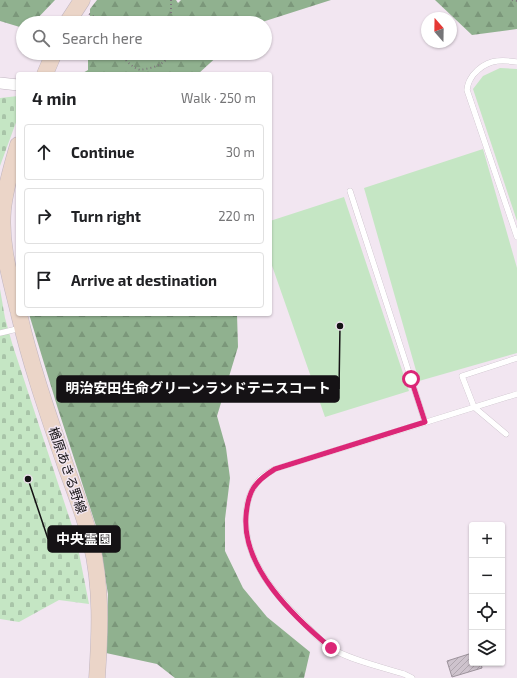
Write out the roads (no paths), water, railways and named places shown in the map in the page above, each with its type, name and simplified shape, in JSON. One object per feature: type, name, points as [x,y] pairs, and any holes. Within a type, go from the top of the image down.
[{"type":"main road","points":[[71,16],[82,0]]},
{"type":"main road","points":[[46,72],[51,60]]},
{"type":"main road","points":[[16,152],[7,182],[3,210],[3,232],[6,256],[16,301]]},
{"type":"main road","name":"楢原あきる野線","points":[[21,321],[47,413],[92,544],[99,593],[100,622],[97,678]]},
{"type":"street","points":[[0,83],[16,84]]},
{"type":"lane","points":[[517,62],[506,60],[492,61],[479,68],[468,82],[467,90],[517,237]]},
{"type":"lane","points":[[350,191],[425,422]]},
{"type":"lane","points":[[0,333],[21,321]]},
{"type":"lane","points":[[506,434],[474,407],[462,376],[517,358]]},
{"type":"lane","points":[[412,678],[404,674],[347,656],[331,648],[284,604],[269,586],[247,540],[245,524],[247,504],[251,491],[261,478],[275,469],[517,394]]},
{"type":"place","name":"明治安田生命グリーンランドテニスコート","points":[[340,326]]},
{"type":"place","name":"中央霊園","points":[[28,479]]}]
